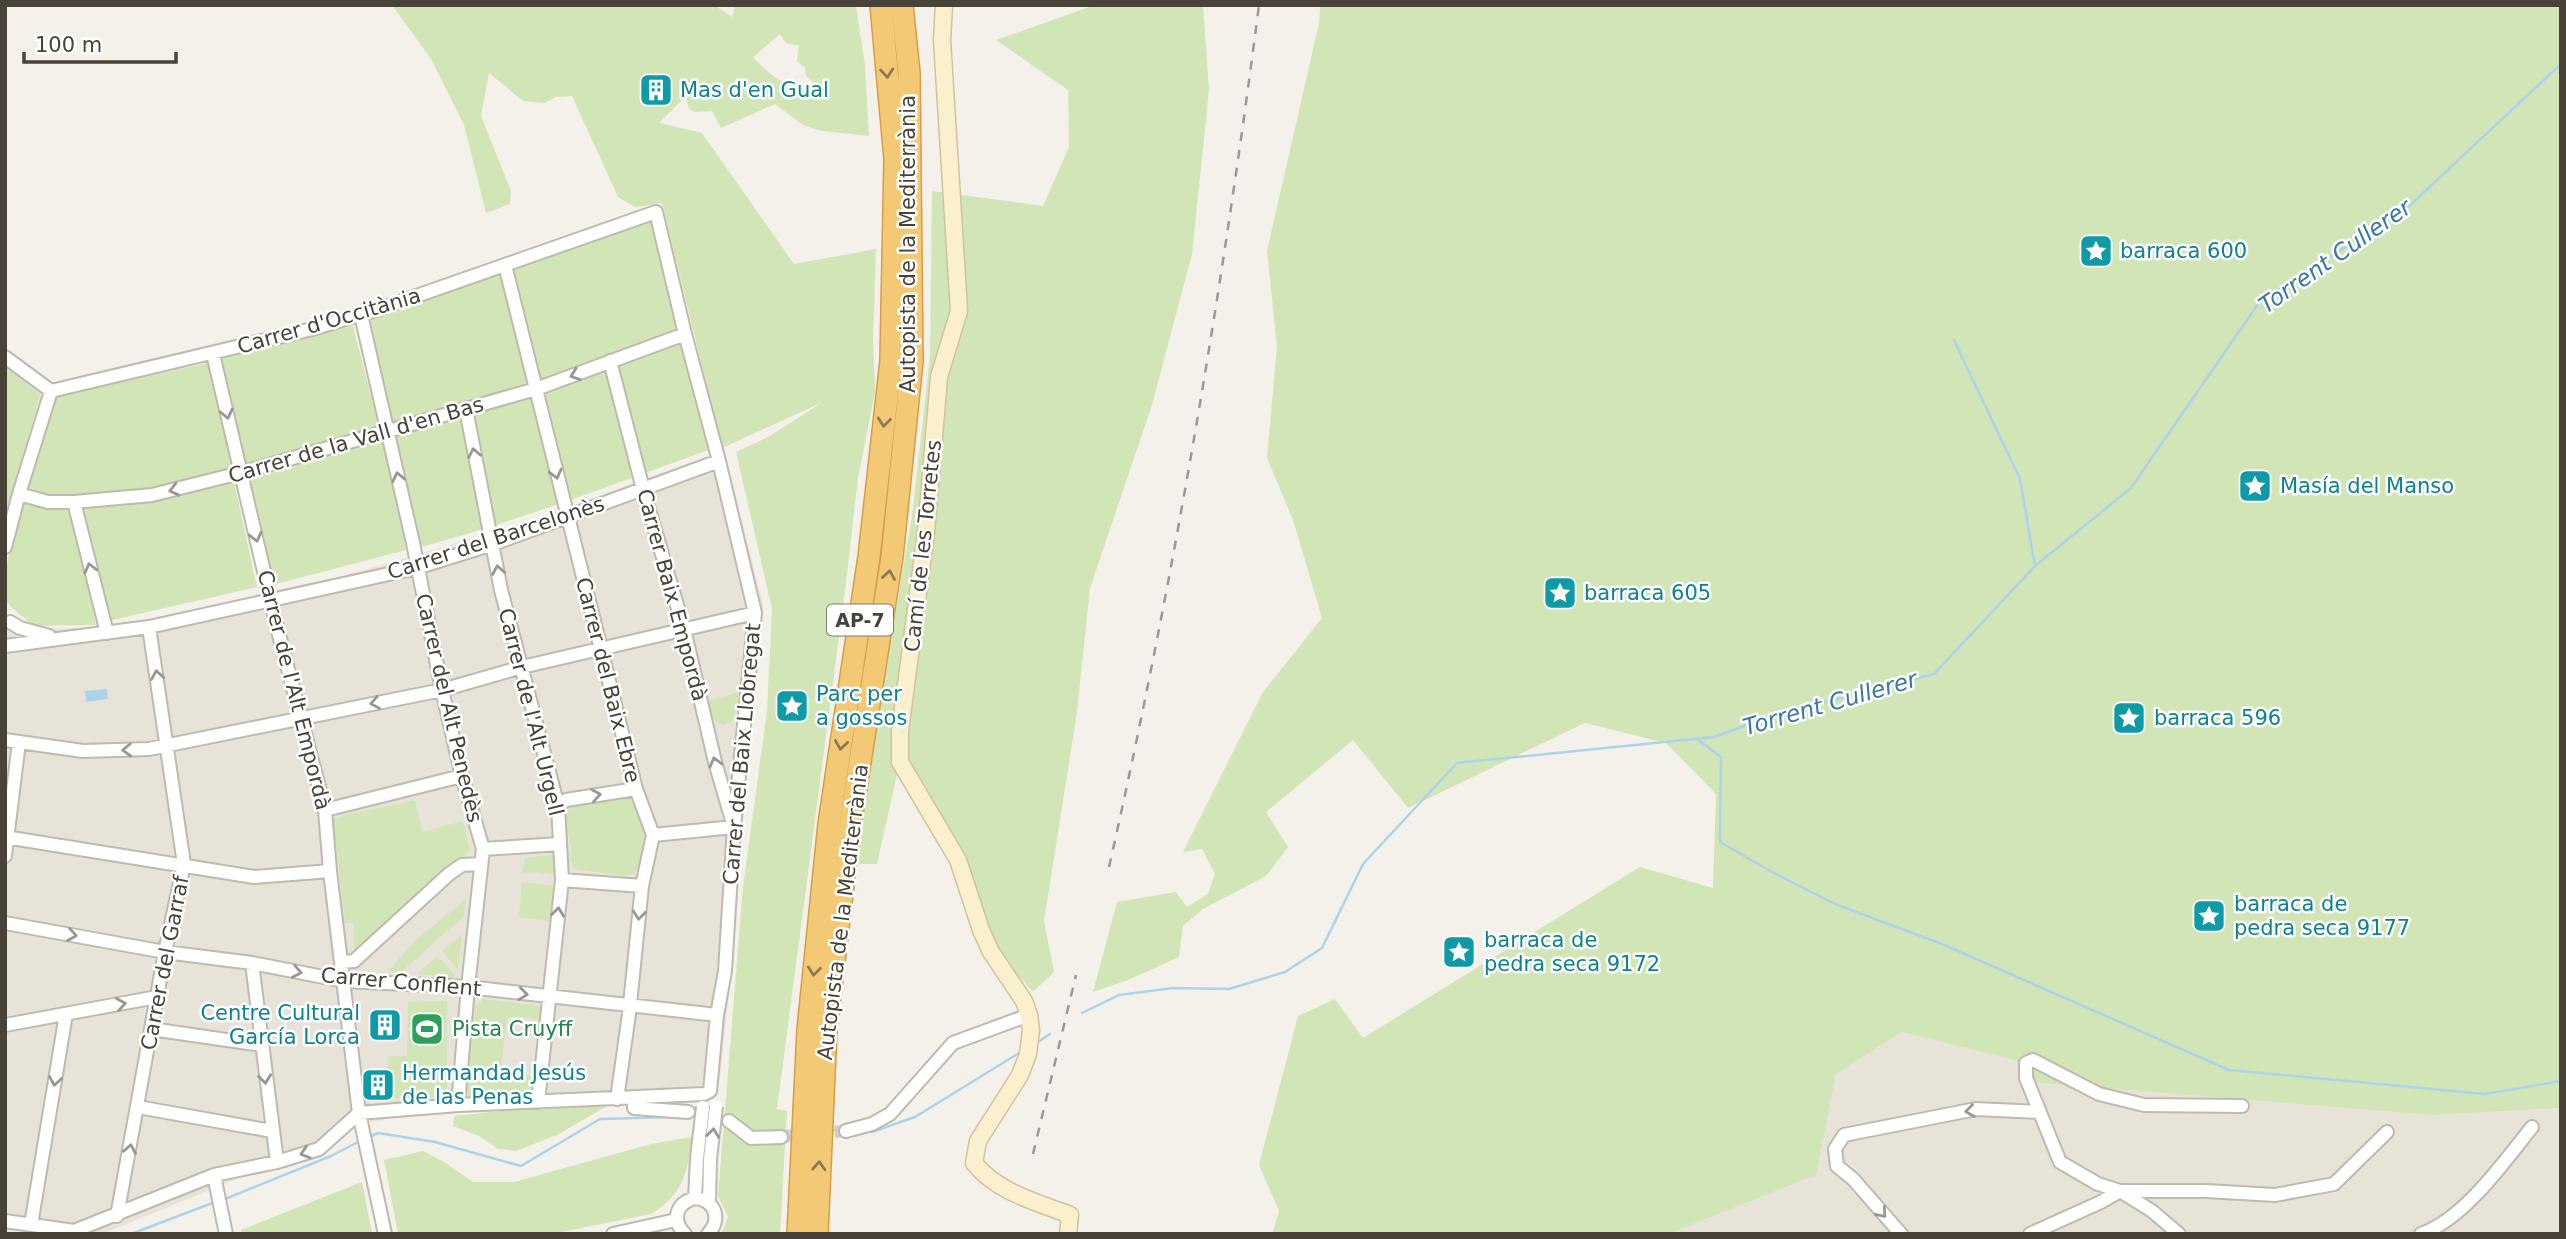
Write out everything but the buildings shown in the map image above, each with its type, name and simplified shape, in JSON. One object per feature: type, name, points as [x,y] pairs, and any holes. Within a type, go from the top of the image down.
[{"type":"highway","name":"Autopista de la Mediterrània","points":[[798,1234],[807,1030],[829,824],[869,557],[891,361],[895,159],[881,5]]},
{"type":"highway","name":"Autopista de la Mediterrània","points":[[817,1234],[826,1029],[850,826],[892,558],[912,361],[910,97],[902,5]]},
{"type":"street","name":"Camí de les Torretes","points":[[944,5],[942,40],[959,311],[939,377],[926,532],[900,731],[900,762],[958,860],[991,952],[1024,1002],[1029,1015],[1031,1030],[1028,1054],[1020,1075],[978,1141],[974,1163],[984,1176],[1009,1191],[1070,1215],[1068,1234]]},
{"type":"street","name":"Carrer d'Occitània","points":[[51,391],[213,354],[361,315],[656,212]]},
{"type":"street","name":"Carrer del Baix Llobregat","points":[[656,212],[755,613],[734,827],[725,971],[716,1015],[707,1094],[716,1106],[704,1159]]},
{"type":"street","name":"Carrer del Baix Ebre","points":[[505,265],[636,789],[653,835]]},
{"type":"street","name":"Carrer del Alt Penedès","points":[[361,315],[389,431],[442,690],[462,776],[483,849],[458,1105]]},
{"type":"street","name":"Carrer de la Vall d'en Bas","points":[[19,494],[48,502],[152,495],[240,473],[536,389],[685,334]]},
{"type":"street","name":"Carrer de l'Alt Empordà","points":[[213,354],[271,602],[325,810],[359,1113],[385,1234]]},
{"type":"street","points":[[5,357],[51,391],[5,547]]},
{"type":"street","name":"Carrer Baix Empordà","points":[[610,361],[643,489],[684,629],[715,762],[734,827]]},
{"type":"street","name":"Carrer de l'Alt Urgell","points":[[466,409],[501,590],[558,806],[562,880],[547,997],[538,1102]]},
{"type":"street","name":"Carrer del Barcelonès","points":[[5,645],[149,627],[416,568],[493,544],[719,461]]},
{"type":"street","points":[[74,502],[107,633]]},
{"type":"street","points":[[5,740],[83,751],[168,746],[442,690],[522,667],[755,613]]},
{"type":"street","points":[[5,645],[10,635],[7,618]]},
{"type":"street","name":"Carrer del Barcelonès","points":[[7,618],[38,634],[63,638]]},
{"type":"street","name":"Carrer del Garraf","points":[[117,1216],[165,951],[184,864],[149,627]]},
{"type":"street","points":[[5,856],[19,742]]},
{"type":"street","points":[[325,810],[462,776]]},
{"type":"street","points":[[558,806],[566,800],[636,789]]},
{"type":"street","points":[[617,1099],[642,886],[653,835],[734,827]]},
{"type":"street","points":[[7,837],[254,877],[330,871]]},
{"type":"street","points":[[483,849],[560,844]]},
{"type":"street","points":[[341,962],[354,961],[449,874],[462,865],[480,863]]},
{"type":"street","points":[[562,880],[608,881],[642,886]]},
{"type":"street","name":"Carrer Conflent","points":[[5,923],[252,963],[344,981],[468,987],[716,1015]]},
{"type":"street","points":[[252,963],[277,1161]]},
{"type":"street","points":[[5,1025],[157,997]]},
{"type":"street","points":[[31,1225],[66,1014]]},
{"type":"street","points":[[846,1131],[872,1124],[890,1114],[953,1043],[1029,1015]]},
{"type":"street","points":[[151,1029],[261,1045]]},
{"type":"street","points":[[2179,1234],[2152,1211],[2120,1191],[2098,1184],[2060,1162],[2026,1078],[2026,1063],[2033,1060],[2099,1094],[2144,1105],[2242,1106]]},
{"type":"street","points":[[5,1221],[74,1231],[214,1175],[319,1149],[359,1113],[458,1105],[707,1094]]},
{"type":"street","points":[[634,1098],[634,1108],[688,1112]]},
{"type":"street","points":[[138,1107],[272,1131]]},
{"type":"street","points":[[1900,1234],[1853,1179],[1837,1166],[1835,1149],[1844,1135],[1976,1109],[2038,1112]]},
{"type":"street","points":[[729,1121],[751,1138],[781,1137]]},
{"type":"street","points":[[2421,1234],[2436,1229],[2484,1187],[2532,1127]]},
{"type":"street","points":[[2030,1234],[2120,1191],[2206,1191],[2275,1195],[2334,1184],[2387,1132]]},
{"type":"street","points":[[695,1198],[704,1159]]},
{"type":"street","points":[[704,1159],[709,1203],[716,1218],[708,1234]]},
{"type":"street","points":[[214,1175],[226,1234]]},
{"type":"street","points":[[685,1234],[676,1220],[679,1208],[688,1199],[695,1198],[709,1203]]},
{"type":"street","points":[[612,1234],[676,1220]]},
{"type":"shaded area","points":[[724,450],[763,604],[757,690],[750,728],[732,966],[718,1095],[609,1105],[426,1112],[353,1125],[334,1139],[110,1231],[95,1234],[5,1231],[5,619],[28,629],[120,627],[333,579],[525,523]]},
{"type":"shaded area","points":[[1902,1032],[2026,1063],[2434,1115],[2561,1108],[2561,1234],[1668,1234],[1816,1175],[1836,1074]]},
{"type":"green space","points":[[392,5],[714,5],[732,17],[735,5],[856,5],[865,66],[869,136],[822,131],[803,125],[775,104],[721,128],[712,111],[694,112],[689,109],[686,96],[659,123],[702,133],[794,264],[876,249],[873,338],[875,392],[858,478],[777,1109],[787,1111],[780,1234],[721,1234],[728,1217],[718,1196],[743,887],[767,711],[772,609],[736,452],[768,437],[823,402],[722,448],[662,203],[635,207],[618,197],[572,96],[556,97],[545,103],[523,101],[489,73],[481,116],[511,191],[510,204],[486,213],[464,125],[431,59]],"holes":[[[780,34],[786,43],[799,46],[797,61],[805,68],[806,76],[818,86],[815,95],[781,81],[753,57]]]},
{"type":"green space","points":[[1095,5],[1203,5],[1209,90],[1192,254],[1152,405],[1090,588],[1077,712],[1044,921],[1054,972],[1033,992],[1007,963],[981,912],[897,774],[877,864],[853,864],[912,516],[930,356],[932,191],[1043,206],[1069,147],[1068,90],[996,40]]},
{"type":"green space","points":[[1320,5],[2561,5],[2561,1108],[2434,1115],[2029,1082],[2025,1063],[1902,1032],[1836,1074],[1816,1175],[1668,1234],[1272,1234],[1279,1211],[1259,1165],[1298,1016],[1335,999],[1363,1038],[1640,867],[1713,888],[1716,794],[1666,743],[1585,723],[1408,808],[1353,740],[1266,812],[1288,847],[1266,876],[1203,909],[1183,926],[1179,957],[1093,992],[1117,902],[1176,892],[1187,907],[1208,894],[1215,874],[1202,849],[1183,852],[1263,692],[1322,618],[1293,520],[1267,458],[1277,347],[1267,251],[1319,23]]},
{"type":"green space","points":[[652,218],[711,449],[531,513],[421,547],[393,422],[365,321]]},
{"type":"green space","points":[[353,326],[379,427],[244,465],[220,358]]},
{"type":"green space","points":[[208,363],[233,470],[149,488],[74,497],[27,491],[55,397]]},
{"type":"green space","points":[[5,367],[41,394],[5,516]]},
{"type":"green space","points":[[384,440],[406,550],[272,585],[245,477]]},
{"type":"green space","points":[[234,482],[257,587],[108,621],[79,506],[157,498]]},
{"type":"green space","points":[[22,500],[71,506],[96,625],[34,626],[11,607],[5,598],[5,572]]},
{"type":"green space","points":[[739,692],[734,720],[723,725],[715,721],[707,701]]},
{"type":"green space","points":[[616,796],[629,798],[642,825],[644,845],[634,874],[625,876],[575,869],[569,861],[571,849],[564,814],[574,805]]},
{"type":"green space","points":[[415,800],[422,832],[463,821],[470,850],[354,955],[354,923],[345,923],[333,818]]},
{"type":"green space","points":[[550,855],[556,860],[555,875],[522,873],[525,858]]},
{"type":"green space","points":[[522,882],[555,886],[551,921],[519,917]]},
{"type":"green space","points":[[465,900],[464,916],[401,972],[388,971],[417,939]]},
{"type":"green space","points":[[462,934],[458,969],[458,970],[442,951]]},
{"type":"green space","points":[[437,956],[455,975],[452,978],[417,974]]},
{"type":"green space","points":[[483,999],[541,1007],[540,1021],[525,1017],[507,1017],[501,1068],[502,1073],[535,1076],[532,1095],[468,1097],[466,1092],[476,1006]]},
{"type":"green space","points":[[447,1001],[447,1097],[388,1098],[388,1056],[407,1056],[408,1002]]},
{"type":"green space","points":[[609,1105],[557,1135],[516,1151],[498,1149],[479,1136],[453,1126],[454,1116],[518,1109]]},
{"type":"green space","points":[[692,1137],[686,1172],[677,1191],[651,1214],[551,1234],[398,1234],[384,1160],[423,1151],[473,1182],[514,1182],[651,1144]]},
{"type":"green space","points":[[362,1182],[372,1234],[241,1234],[241,1230]]},
{"type":"water","points":[[107,689],[108,699],[86,702],[85,691]]},
{"type":"waterway","name":"Torrent Cullerer","points":[[1082,1013],[1119,995],[1173,988],[1229,989],[1285,972],[1322,948],[1363,864],[1457,763],[1714,737],[1768,717],[1934,674],[2035,566],[2131,488],[2260,301],[2407,208],[2561,64]]},
{"type":"waterway","points":[[1954,340],[2020,479],[2035,566]]},
{"type":"waterway","points":[[1697,739],[1721,757],[1720,842],[1835,904],[1942,944],[2229,1070],[2485,1094],[2561,1081]]},
{"type":"waterway","name":"Torrent Cullerer","points":[[1038,1042],[1050,1034]]},
{"type":"waterway","name":"Torrent Cullerer","points":[[865,1131],[872,1132],[915,1117],[1019,1053]]},
{"type":"waterway","name":"Torrent Cullerer","points":[[369,1137],[378,1133],[435,1142],[521,1166],[600,1119],[673,1117]]},
{"type":"waterway","name":"Torrent Cullerer","points":[[834,1130],[841,1130]]},
{"type":"waterway","name":"Torrent Cullerer","points":[[776,1131],[790,1131]]},
{"type":"waterway","name":"Torrent Cullerer","points":[[225,1199],[331,1156],[360,1141]]},
{"type":"waterway","name":"Torrent Cullerer","points":[[131,1234],[215,1202]]},
{"type":"tunnel","points":[[781,1137],[846,1131]]},
{"type":"railway","points":[[1109,867],[1154,653],[1194,438],[1229,221],[1259,5]]},
{"type":"railway","points":[[1033,1154],[1076,975]]},
{"type":"place","name":"Mas d'en Gual","points":[[656,90]]},
{"type":"place","name":"barraca 600","points":[[2096,251]]},
{"type":"place","name":"Masía del Manso","points":[[2255,486]]},
{"type":"place","name":"barraca 605","points":[[1560,593]]},
{"type":"place","name":"Parc per a gossos","points":[[792,706]]},
{"type":"place","name":"barraca 596","points":[[2129,718]]},
{"type":"place","name":"barraca de pedra seca 9177","points":[[2209,916]]},
{"type":"place","name":"barraca de pedra seca 9172","points":[[1459,952]]},
{"type":"place","name":"Centre Cultural García Lorca","points":[[385,1025]]},
{"type":"place","name":"Pista Cruyff","points":[[427,1029]]},
{"type":"place","name":"Hermandad Jesús de las Penas","points":[[378,1085]]}]
